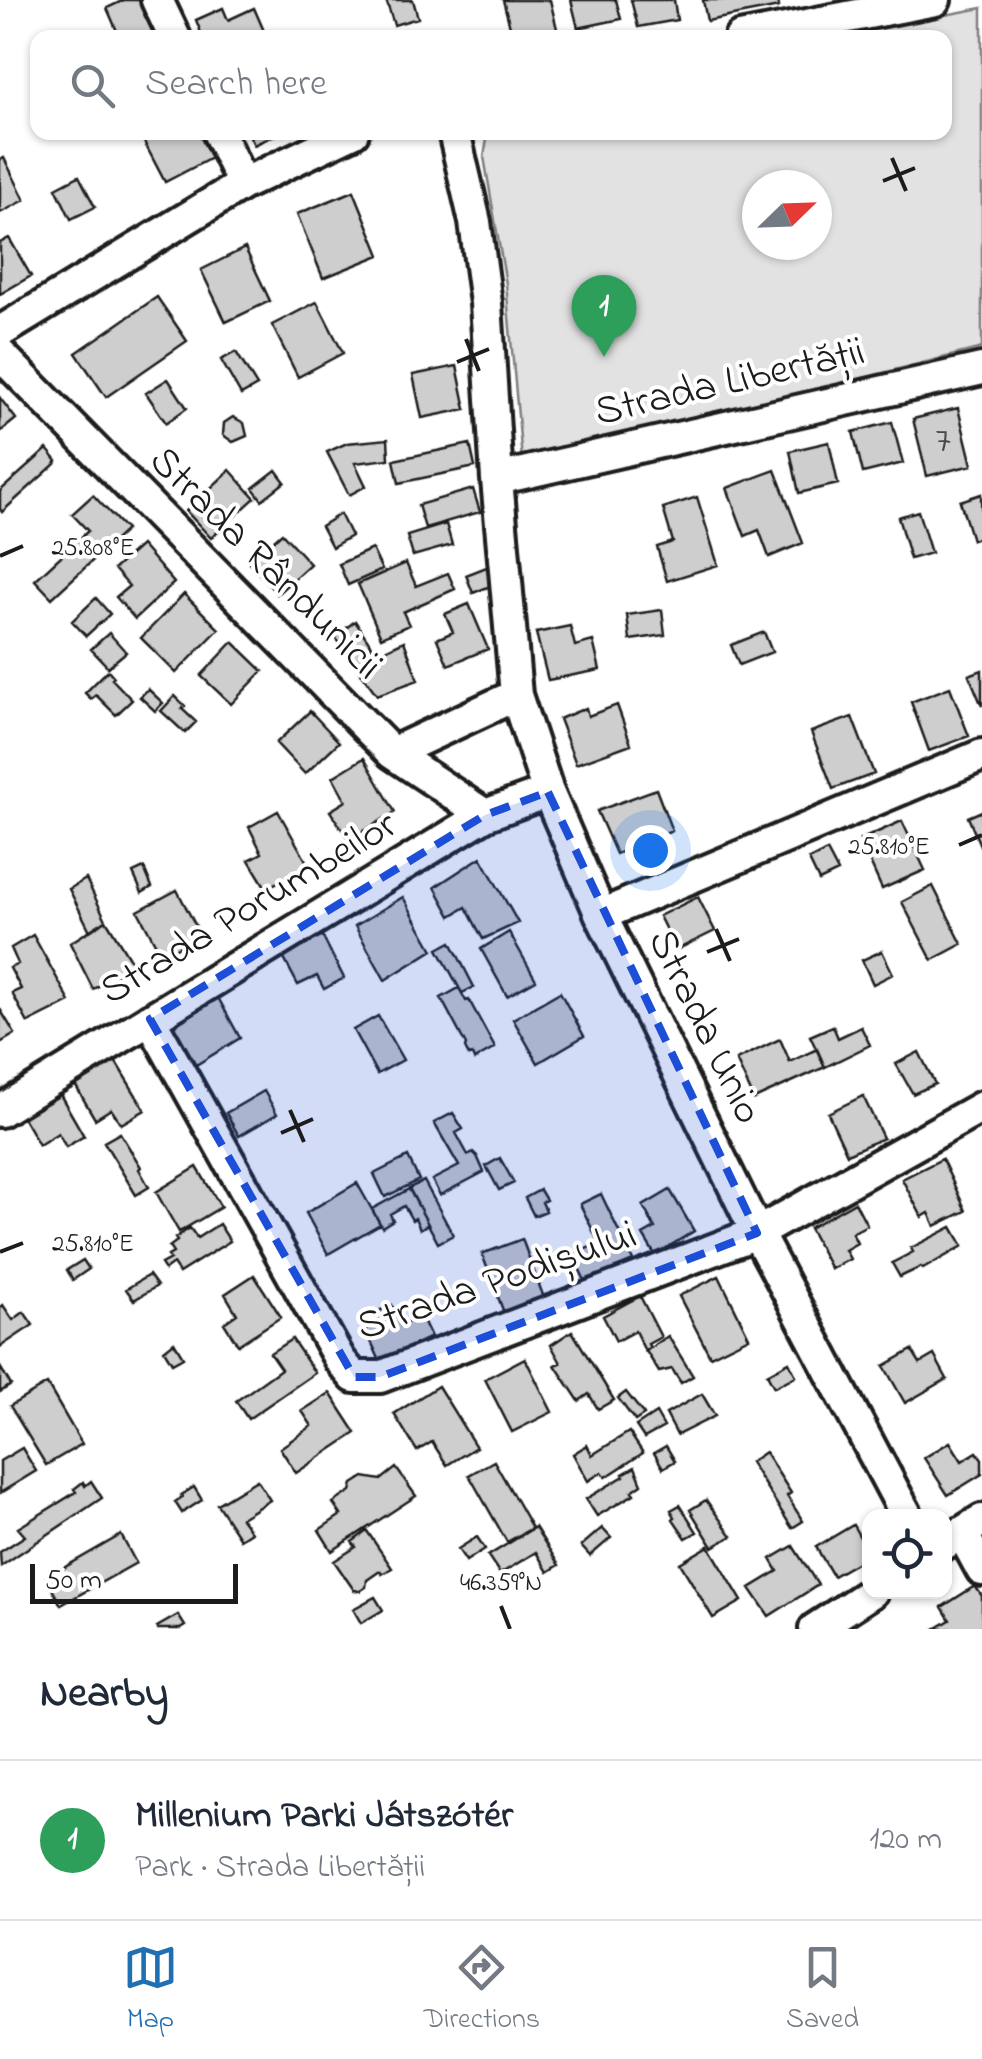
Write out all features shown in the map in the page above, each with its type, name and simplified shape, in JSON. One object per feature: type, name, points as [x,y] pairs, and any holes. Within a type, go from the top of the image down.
[{"type":"street","points":[[157,0],[171,30]]},
{"type":"street","points":[[781,30],[935,0]]},
{"type":"street","points":[[222,140],[243,184]]},
{"type":"street","points":[[0,332],[243,184],[337,140]]},
{"type":"street","name":"Strada Unio","points":[[456,140],[475,222],[486,303],[516,696],[548,792],[601,914],[757,1233],[904,1509]]},
{"type":"street","name":"Strada Rândunicii","points":[[0,354],[392,752],[484,815]]},
{"type":"street","name":"Strada Libertății","points":[[497,479],[982,369]]},
{"type":"street","points":[[392,752],[516,696]]},
{"type":"street","points":[[601,914],[982,756]]},
{"type":"street","name":"Strada Porumbeilor","points":[[0,1110],[484,815],[548,792]]},
{"type":"street","name":"Strada Podișului","points":[[150,1019],[340,1360],[354,1378],[380,1376],[757,1233],[982,1107]]},
{"type":"street","points":[[963,1532],[982,1570]]},
{"type":"street","points":[[816,1629],[862,1599]]},
{"type":"highlighted area","points":[[548,792],[757,1233],[380,1377],[354,1377],[150,1019],[485,815]]},
{"type":"shaded area","points":[[982,8],[982,348],[555,460],[522,460],[506,284],[484,157],[487,140],[952,140],[952,30],[865,30]]},
{"type":"building","points":[[124,0],[147,0],[160,30],[117,30],[107,8]]},
{"type":"building","points":[[386,0],[413,0],[418,18],[394,25]]},
{"type":"building","points":[[503,0],[550,0],[557,30],[511,30]]},
{"type":"building","points":[[571,0],[616,0],[621,19],[578,28]]},
{"type":"building","points":[[631,0],[674,0],[677,20],[638,27]]},
{"type":"building","points":[[703,0],[778,0],[779,7],[707,21]]},
{"type":"building","points":[[223,8],[228,20],[254,8],[264,30],[200,30],[196,20]]},
{"type":"building","points":[[143,140],[209,140],[217,155],[165,182]]},
{"type":"building","points":[[4,158],[25,200],[0,213],[0,160]]},
{"type":"building","points":[[79,176],[95,207],[71,219],[56,188]]},
{"type":"building","points":[[354,191],[380,255],[323,278],[297,214]]},
{"type":"building","points":[[9,238],[31,276],[0,294],[0,243]]},
{"type":"building","points":[[245,248],[270,301],[226,322],[201,270]]},
{"type":"building","points":[[157,297],[187,341],[106,397],[76,353]]},
{"type":"building","points":[[317,302],[343,353],[298,377],[272,325]]},
{"type":"building","points":[[236,352],[257,386],[241,395],[221,360]]},
{"type":"building","points":[[457,366],[466,409],[422,418],[413,375]]},
{"type":"building","points":[[168,379],[187,408],[166,423],[146,393]]},
{"type":"building","points":[[0,398],[16,419],[0,432]]},
{"type":"building","points":[[958,408],[972,465],[927,476],[913,419]]},
{"type":"building","points":[[233,417],[244,423],[247,436],[233,442],[223,435],[224,423]]},
{"type":"building","points":[[892,422],[903,463],[863,473],[853,432]]},
{"type":"building","points":[[388,439],[389,459],[355,463],[366,486],[349,495],[327,452],[347,443]]},
{"type":"building","points":[[829,442],[838,484],[799,493],[790,451]]},
{"type":"building","points":[[470,444],[475,467],[399,483],[394,460]]},
{"type":"building","points":[[47,449],[57,461],[55,464],[2,512],[0,491]]},
{"type":"building","points":[[230,470],[255,498],[211,538],[186,511]]},
{"type":"building","points":[[276,470],[285,482],[262,500],[253,488]]},
{"type":"building","points":[[775,470],[803,543],[769,557],[759,530],[745,536],[727,488]]},
{"type":"building","points":[[473,489],[480,512],[425,528],[418,505]]},
{"type":"building","points":[[981,494],[982,537],[972,540],[960,501]]},
{"type":"building","points":[[93,495],[126,530],[52,598],[35,580],[88,531],[72,514]]},
{"type":"building","points":[[697,497],[718,565],[667,581],[657,547],[673,542],[663,508]]},
{"type":"building","points":[[918,511],[931,553],[910,559],[898,517]]},
{"type":"building","points":[[340,514],[351,536],[332,547],[321,526]]},
{"type":"building","points":[[446,524],[452,545],[413,556],[407,536]]},
{"type":"building","points":[[282,533],[310,564],[277,594],[249,562]]},
{"type":"building","points":[[141,545],[174,583],[135,619],[116,597],[129,586],[114,569]]},
{"type":"building","points":[[372,549],[382,570],[348,585],[339,564]]},
{"type":"building","points":[[406,563],[416,586],[448,573],[455,589],[403,612],[409,625],[381,637],[358,584]]},
{"type":"building","points":[[494,564],[493,585],[473,593],[466,575]]},
{"type":"building","points":[[184,594],[219,629],[176,673],[141,638]]},
{"type":"building","points":[[96,598],[110,614],[86,636],[72,621]]},
{"type":"building","points":[[469,604],[488,649],[448,665],[437,639],[453,632],[445,614]]},
{"type":"building","points":[[662,610],[665,635],[630,640],[627,615]]},
{"type":"building","points":[[355,621],[377,654],[404,641],[418,680],[377,695],[335,637]]},
{"type":"building","points":[[570,626],[575,646],[593,641],[600,670],[548,680],[536,633]]},
{"type":"building","points":[[764,632],[772,652],[739,665],[731,645]]},
{"type":"building","points":[[109,633],[126,652],[108,667],[91,649]]},
{"type":"building","points":[[233,642],[263,671],[231,704],[201,676]]},
{"type":"building","points":[[108,670],[132,700],[116,715],[96,695],[91,699],[85,693]]},
{"type":"building","points":[[982,670],[982,706],[969,675]]},
{"type":"building","points":[[950,687],[969,736],[929,751],[911,702]]},
{"type":"building","points":[[148,689],[163,703],[155,711],[140,697]]},
{"type":"building","points":[[175,696],[196,722],[185,733],[161,711]]},
{"type":"building","points":[[617,705],[631,744],[576,764],[559,719],[586,708],[588,716]]},
{"type":"building","points":[[310,711],[339,742],[305,774],[276,743]]},
{"type":"building","points":[[852,717],[874,774],[833,789],[811,732]]},
{"type":"building","points":[[364,758],[395,812],[349,840],[330,811],[346,801],[333,777]]},
{"type":"building","points":[[656,789],[672,831],[616,854],[597,811]]},
{"type":"building","points":[[278,811],[309,866],[266,888],[249,860],[262,853],[249,827]]},
{"type":"building","points":[[982,811],[982,850],[968,817]]},
{"type":"building","points":[[902,821],[925,870],[882,889],[860,840]]},
{"type":"building","points":[[827,851],[838,872],[819,881],[809,860]]},
{"type":"building","points":[[481,857],[518,923],[483,939],[466,907],[451,916],[435,887]]},
{"type":"building","points":[[144,868],[152,887],[142,893],[133,873]]},
{"type":"building","points":[[86,879],[106,920],[90,931],[69,889]]},
{"type":"building","points":[[933,886],[962,944],[932,960],[902,902]]},
{"type":"building","points":[[177,890],[200,934],[162,956],[138,911]]},
{"type":"building","points":[[403,897],[433,950],[385,980],[355,926]]},
{"type":"building","points":[[698,897],[715,931],[676,950],[659,916]]},
{"type":"building","points":[[106,920],[134,966],[93,989],[70,943]]},
{"type":"building","points":[[320,932],[344,978],[324,989],[317,976],[298,985],[281,953]]},
{"type":"building","points":[[509,932],[536,980],[507,996],[481,949]]},
{"type":"building","points":[[33,935],[70,1002],[28,1023],[12,993],[21,989],[10,968],[18,964],[11,948]]},
{"type":"building","points":[[451,942],[474,987],[462,993],[438,949]]},
{"type":"building","points":[[882,951],[893,974],[873,984],[862,960]]},
{"type":"building","points":[[459,988],[495,1048],[474,1060],[441,998]]},
{"type":"building","points":[[215,992],[240,1038],[196,1065],[170,1020]]},
{"type":"building","points":[[560,992],[584,1036],[538,1063],[513,1019]]},
{"type":"building","points":[[0,1009],[15,1034],[0,1043]]},
{"type":"building","points":[[378,1016],[403,1060],[377,1074],[353,1030]]},
{"type":"building","points":[[833,1026],[838,1038],[861,1027],[870,1045],[825,1067],[810,1036]]},
{"type":"building","points":[[780,1039],[790,1062],[817,1049],[825,1067],[754,1099],[736,1060]]},
{"type":"building","points":[[919,1052],[935,1084],[913,1094],[896,1064]]},
{"type":"building","points":[[114,1059],[145,1110],[121,1124],[111,1109],[95,1119],[74,1083]]},
{"type":"building","points":[[58,1091],[84,1136],[66,1147],[58,1133],[39,1145],[20,1112]]},
{"type":"building","points":[[264,1091],[277,1114],[239,1136],[226,1113]]},
{"type":"building","points":[[863,1096],[883,1138],[847,1154],[828,1113]]},
{"type":"building","points":[[453,1113],[463,1129],[456,1133],[468,1155],[473,1152],[477,1156],[484,1172],[440,1195],[432,1180],[459,1166],[434,1123]]},
{"type":"building","points":[[120,1133],[149,1187],[136,1195],[104,1142]]},
{"type":"building","points":[[408,1157],[419,1180],[385,1197],[374,1174]]},
{"type":"building","points":[[500,1158],[514,1183],[499,1190],[486,1166]]},
{"type":"building","points":[[942,1159],[966,1211],[935,1226],[929,1213],[922,1217],[902,1179]]},
{"type":"building","points":[[197,1167],[221,1207],[179,1232],[156,1192]]},
{"type":"building","points":[[424,1181],[453,1235],[438,1243],[409,1188]]},
{"type":"building","points":[[357,1183],[380,1224],[328,1254],[306,1213]]},
{"type":"building","points":[[409,1189],[428,1224],[420,1229],[404,1206],[390,1214],[393,1220],[382,1227],[372,1209]]},
{"type":"building","points":[[540,1190],[546,1200],[542,1202],[546,1211],[534,1216],[525,1198]]},
{"type":"building","points":[[670,1190],[694,1231],[655,1255],[643,1235],[655,1228],[643,1206]]},
{"type":"building","points":[[601,1194],[633,1261],[586,1283],[573,1255],[599,1243],[580,1204]]},
{"type":"building","points":[[855,1202],[867,1225],[852,1233],[857,1243],[845,1250],[850,1259],[831,1269],[809,1228]]},
{"type":"building","points":[[219,1224],[230,1241],[179,1273],[173,1264],[165,1270],[161,1264],[170,1259],[168,1256],[173,1253],[169,1247],[177,1241],[175,1238],[190,1228],[197,1238]]},
{"type":"building","points":[[952,1227],[963,1246],[900,1277],[892,1263],[913,1252],[911,1248]]},
{"type":"building","points":[[522,1239],[544,1298],[504,1313],[482,1254]]},
{"type":"building","points":[[83,1260],[89,1269],[73,1280],[67,1270]]},
{"type":"building","points":[[149,1275],[157,1286],[134,1300],[126,1289]]},
{"type":"building","points":[[254,1275],[281,1317],[238,1345],[224,1323],[237,1314],[225,1294]]},
{"type":"building","points":[[719,1276],[749,1337],[710,1356],[679,1296]]},
{"type":"building","points":[[640,1296],[661,1337],[648,1344],[650,1348],[645,1351],[635,1331],[616,1341],[603,1316]]},
{"type":"building","points":[[3,1305],[13,1320],[24,1312],[33,1325],[0,1347],[0,1308]]},
{"type":"building","points":[[392,1305],[401,1325],[421,1316],[431,1337],[380,1361],[361,1319]]},
{"type":"building","points":[[572,1331],[614,1400],[598,1409],[589,1394],[579,1401],[555,1365],[561,1363],[551,1345]]},
{"type":"building","points":[[668,1336],[693,1376],[681,1383],[672,1369],[659,1372],[646,1351]]},
{"type":"building","points":[[292,1339],[315,1373],[248,1419],[236,1401],[281,1369],[270,1353]]},
{"type":"building","points":[[174,1342],[183,1357],[172,1363],[164,1350]]},
{"type":"building","points":[[912,1350],[920,1363],[934,1355],[947,1379],[905,1403],[884,1366]]},
{"type":"building","points":[[525,1358],[552,1412],[512,1432],[485,1379]]},
{"type":"building","points":[[789,1362],[796,1376],[774,1387],[767,1374]]},
{"type":"building","points":[[0,1367],[11,1385],[0,1392]]},
{"type":"building","points":[[47,1384],[82,1444],[46,1465],[10,1406]]},
{"type":"building","points":[[438,1386],[476,1447],[447,1465],[432,1442],[417,1451],[394,1414]]},
{"type":"building","points":[[626,1392],[644,1415],[635,1421],[618,1398]]},
{"type":"building","points":[[330,1393],[356,1433],[296,1473],[280,1448],[312,1426],[302,1411]]},
{"type":"building","points":[[702,1394],[715,1416],[677,1435],[666,1414]]},
{"type":"building","points":[[656,1413],[664,1427],[644,1438],[636,1426]]},
{"type":"building","points":[[629,1432],[643,1453],[606,1477],[602,1472],[588,1481],[573,1454],[587,1445],[592,1455]]},
{"type":"building","points":[[950,1442],[962,1461],[977,1452],[982,1459],[982,1474],[948,1495],[924,1458]]},
{"type":"building","points":[[666,1446],[675,1461],[663,1468],[654,1453]]},
{"type":"building","points":[[22,1448],[36,1471],[0,1493],[0,1461]]},
{"type":"building","points":[[765,1452],[803,1521],[792,1528],[750,1462]]},
{"type":"building","points":[[494,1461],[532,1528],[507,1542],[469,1475]]},
{"type":"building","points":[[635,1467],[642,1484],[632,1491],[634,1494],[597,1516],[586,1499]]},
{"type":"building","points":[[396,1468],[416,1496],[332,1551],[319,1530],[341,1515],[333,1503],[364,1477],[381,1480]]},
{"type":"building","points":[[257,1480],[270,1500],[241,1518],[251,1532],[240,1539],[217,1504]]},
{"type":"building","points":[[91,1481],[102,1498],[1,1566],[0,1552],[25,1536],[18,1528],[76,1492],[74,1489],[83,1482],[85,1486]]},
{"type":"building","points":[[194,1487],[202,1500],[182,1513],[175,1502]]},
{"type":"building","points":[[706,1500],[732,1536],[713,1547],[690,1510]]},
{"type":"building","points":[[680,1505],[697,1532],[686,1538],[671,1510]]},
{"type":"building","points":[[853,1525],[862,1541],[862,1560],[833,1576],[816,1547]]},
{"type":"building","points":[[535,1527],[559,1565],[548,1572],[536,1552],[500,1574],[488,1556]]},
{"type":"building","points":[[602,1528],[611,1538],[590,1556],[581,1546]]},
{"type":"building","points":[[367,1531],[392,1568],[367,1580],[360,1591],[354,1590],[334,1561],[356,1547],[352,1542]]},
{"type":"building","points":[[121,1535],[136,1563],[61,1605],[46,1578]]},
{"type":"building","points":[[477,1537],[485,1549],[466,1561],[458,1549]]},
{"type":"building","points":[[709,1546],[742,1601],[713,1618],[680,1563]]},
{"type":"building","points":[[793,1546],[818,1585],[769,1616],[750,1588],[778,1571],[771,1559]]},
{"type":"building","points":[[975,1586],[982,1596],[982,1629],[935,1629],[950,1620],[942,1607]]},
{"type":"building","points":[[375,1597],[383,1610],[361,1623],[353,1609]]},
{"type":"building","points":[[178,1615],[185,1626],[158,1629],[157,1627]]},
{"type":"place","name":"Millenium Parki Játszótér","points":[[604,357]]}]
